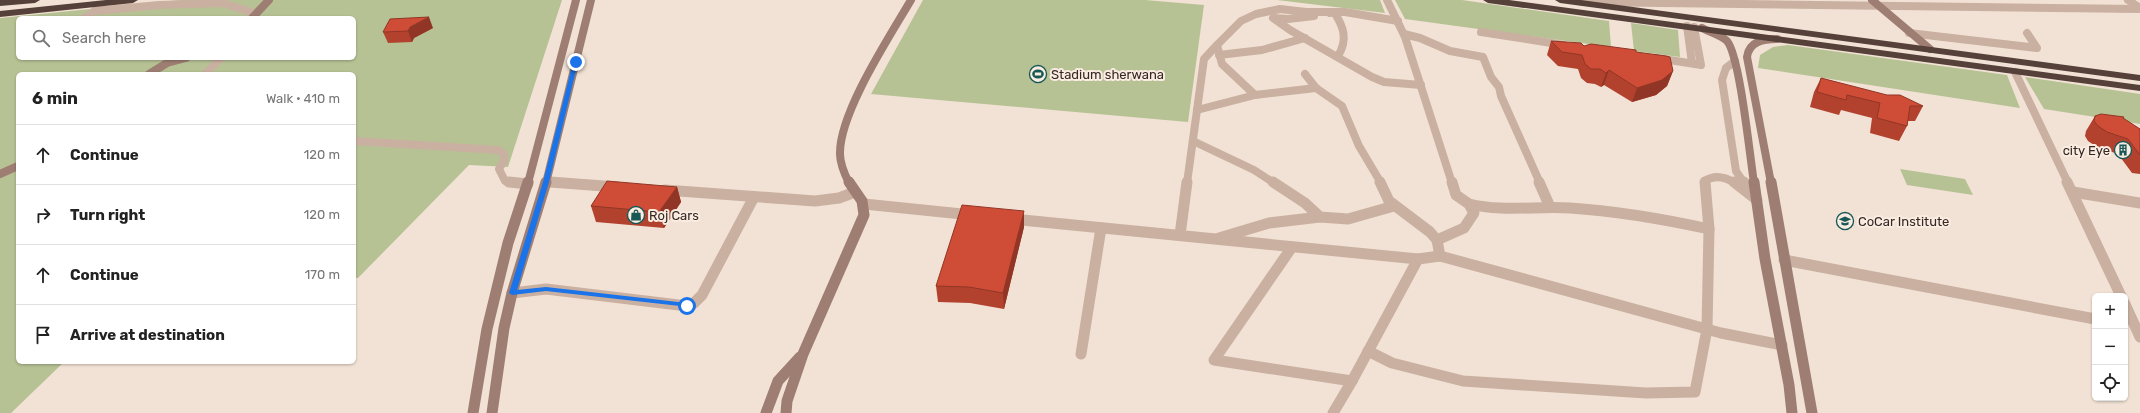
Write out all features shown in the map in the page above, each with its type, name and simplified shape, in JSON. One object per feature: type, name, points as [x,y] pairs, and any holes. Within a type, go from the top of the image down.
[{"type":"highway","points":[[0,3],[35,0]]},
{"type":"highway","points":[[0,14],[133,0]]},
{"type":"highway","points":[[1488,0],[2140,88]]},
{"type":"highway","points":[[1560,0],[2140,78]]},
{"type":"main road","points":[[254,16],[268,0]]},
{"type":"main road","points":[[473,413],[488,329],[505,257],[528,184],[576,0]]},
{"type":"main road","points":[[492,413],[504,328],[512,293],[546,182],[591,0]]},
{"type":"main road","points":[[786,413],[787,401],[803,354],[861,221],[864,204],[849,182],[842,163],[840,154],[842,134],[861,92],[910,0]]},
{"type":"main road","points":[[1872,0],[1930,49]]},
{"type":"main road","points":[[1694,27],[1726,40],[1731,46],[1735,61],[1762,236],[1789,385],[1792,413]]},
{"type":"main road","points":[[1785,39],[1766,39],[1757,42],[1750,46],[1746,53],[1812,413]]},
{"type":"main road","points":[[152,72],[167,63],[178,60]]},
{"type":"main road","points":[[2,173],[16,167]]},
{"type":"main road","points":[[528,184],[546,182]]},
{"type":"main road","points":[[1762,236],[1781,240]]},
{"type":"main road","points":[[766,413],[778,381],[803,354]]},
{"type":"street","points":[[1387,0],[1404,34],[1456,195],[1469,204],[1487,210],[1550,207],[1611,210],[1660,218],[1709,229]]},
{"type":"street","points":[[2007,0],[2016,6]]},
{"type":"street","points":[[2128,0],[2140,8]]},
{"type":"street","points":[[1574,2],[1772,2],[1879,6],[2140,8]]},
{"type":"street","points":[[87,16],[105,3]]},
{"type":"street","points":[[95,11],[159,5],[223,3],[254,16]]},
{"type":"street","points":[[1180,236],[1204,59],[1236,25],[1256,14],[1280,9],[1306,12],[1334,12],[1398,20]]},
{"type":"street","points":[[1256,14],[1273,18],[1294,19],[1334,12]]},
{"type":"street","points":[[1334,12],[1340,20],[1345,37],[1344,46],[1338,56]]},
{"type":"street","points":[[1273,18],[1305,38],[1384,82],[1421,85]]},
{"type":"street","points":[[1650,57],[1696,64],[1694,27]]},
{"type":"street","points":[[1481,32],[1576,46]]},
{"type":"street","points":[[1910,33],[2037,48],[2027,33]]},
{"type":"street","points":[[1404,34],[1420,38],[1450,51],[1482,57],[1491,77],[1499,86],[1501,96],[1550,207]]},
{"type":"street","points":[[1218,55],[1254,52],[1280,47],[1305,38]]},
{"type":"street","points":[[1217,45],[1218,55],[1222,64],[1255,95]]},
{"type":"street","points":[[206,72],[219,60]]},
{"type":"street","points":[[1735,61],[1724,71],[1722,80],[1736,171],[1745,185],[1756,197]]},
{"type":"street","points":[[2015,72],[2120,293]]},
{"type":"street","points":[[1304,74],[1316,88],[1342,106],[1359,146],[1377,175],[1389,201],[1394,206],[1412,217],[1437,240],[1440,256]]},
{"type":"street","points":[[1197,110],[1255,95],[1316,88]]},
{"type":"street","points":[[356,141],[498,150],[504,154],[504,161],[499,169],[505,180],[515,184],[528,184]]},
{"type":"street","points":[[1193,141],[1254,170],[1305,203],[1320,217]]},
{"type":"street","points":[[1368,351],[1392,362],[1463,381],[1646,393],[1695,392],[1707,329],[1709,229],[1706,181],[1708,178],[1717,176],[1745,185]]},
{"type":"street","points":[[1728,180],[1756,197]]},
{"type":"street","points":[[546,182],[627,188]]},
{"type":"street","points":[[651,190],[827,200],[855,192]]},
{"type":"street","points":[[2073,192],[2140,203]]},
{"type":"street","points":[[512,293],[546,289],[687,306],[694,303],[702,295],[754,197]]},
{"type":"street","points":[[864,204],[982,216]]},
{"type":"street","points":[[1437,240],[1455,234],[1470,223],[1474,213],[1469,204]]},
{"type":"street","points":[[1217,239],[1250,226],[1282,220],[1320,217],[1348,219],[1394,206]]},
{"type":"street","points":[[998,218],[1418,259],[1440,256],[1707,329],[1782,345]]},
{"type":"street","points":[[1080,354],[1101,228]]},
{"type":"street","points":[[1292,247],[1214,360],[1352,381]]},
{"type":"street","points":[[1333,413],[1418,259]]},
{"type":"street","points":[[1784,260],[2092,319]]},
{"type":"street","points":[[2128,313],[2134,330]]},
{"type":"green space","points":[[180,0],[562,0],[508,167],[469,165],[358,278],[356,278],[356,72],[16,72],[16,364],[62,364],[11,413],[0,413],[0,18],[16,16],[16,60],[356,60],[356,16],[20,16]]},
{"type":"green space","name":"Stadium sherwana","points":[[923,0],[1145,0],[1204,5],[1188,122],[871,94]]},
{"type":"green space","points":[[1277,0],[1380,0],[1385,13]]},
{"type":"green space","points":[[1395,0],[1462,0],[1609,21],[1611,47],[1405,19]]},
{"type":"green space","points":[[1631,23],[1678,30],[1680,57],[1634,51]]},
{"type":"green space","points":[[1788,45],[2007,75],[2020,108],[1758,68],[1760,55],[1773,47]]},
{"type":"green space","points":[[2025,77],[2140,94],[2140,124],[2044,109]]},
{"type":"green space","points":[[1900,169],[1965,179],[1973,195],[1907,185]]},
{"type":"building","points":[[429,17],[410,27],[408,31],[383,32],[390,19]]},
{"type":"building","points":[[1551,41],[1581,43],[1584,46],[1591,44],[1666,56],[1670,57],[1673,71],[1662,80],[1637,88],[1609,70],[1606,73],[1600,69],[1591,69],[1585,64],[1582,55],[1562,52]]},
{"type":"building","points":[[1821,78],[1887,95],[1900,95],[1923,106],[1910,106],[1907,126],[1877,118],[1880,103],[1847,95],[1846,100],[1817,92]]},
{"type":"building","points":[[2101,114],[2124,117],[2123,118],[2140,129],[2140,155],[2128,139],[2107,132],[2098,126],[2094,121],[2095,116]]},
{"type":"building","points":[[607,181],[677,187],[659,212],[591,206]]},
{"type":"building","points":[[962,205],[1024,211],[1003,293],[969,287],[936,286]]},
{"type":"place","name":"Stadium sherwana","points":[[1038,74]]},
{"type":"place","name":"city Eye","points":[[2123,150]]},
{"type":"place","name":"Roj Cars","points":[[636,215]]},
{"type":"place","name":"CoCar Institute","points":[[1845,221]]},
{"type":"route","points":[[576,62],[546,182],[512,293],[546,289],[687,306]]}]
